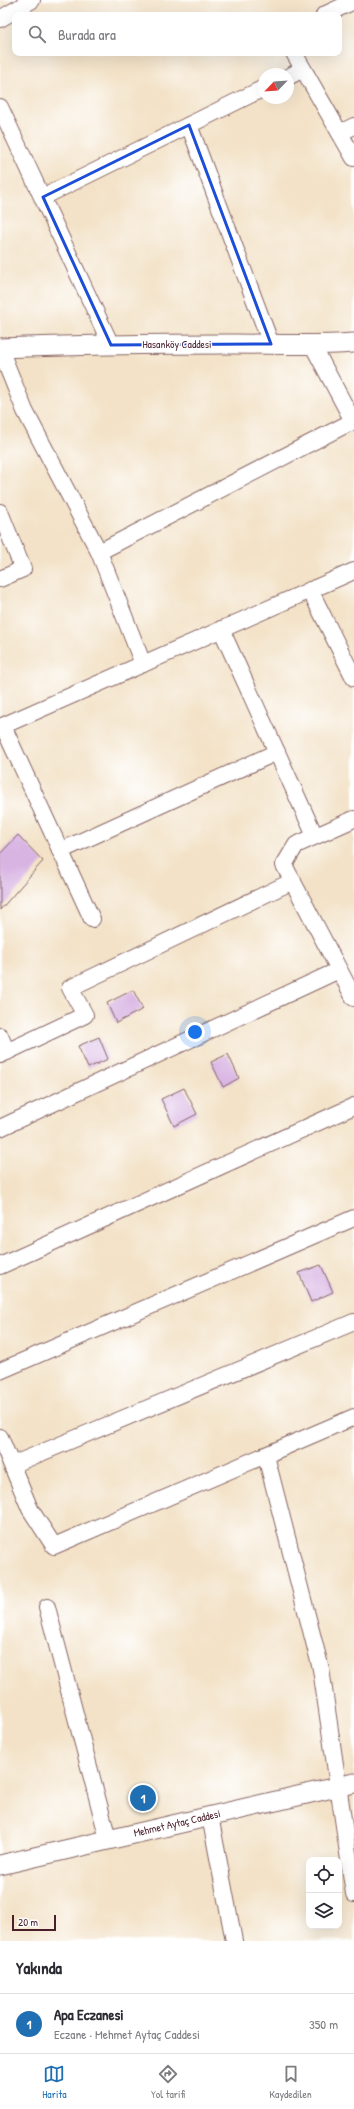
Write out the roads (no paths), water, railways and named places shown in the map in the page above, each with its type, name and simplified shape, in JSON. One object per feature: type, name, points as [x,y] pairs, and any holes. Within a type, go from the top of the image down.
[{"type":"street","points":[[0,19],[32,0]]},
{"type":"street","points":[[330,12],[354,1]]},
{"type":"street","points":[[296,56],[303,69],[347,130],[354,158]]},
{"type":"street","points":[[294,73],[303,69]]},
{"type":"street","points":[[43,197],[258,91]]},
{"type":"street","points":[[0,107],[111,344]]},
{"type":"street","points":[[189,125],[271,344]]},
{"type":"street","name":"Hasanköy Caddesi","points":[[0,348],[111,344],[271,344],[313,346],[354,343]]},
{"type":"street","points":[[99,552],[353,422],[313,346]]},
{"type":"street","points":[[0,348],[24,411],[99,552],[143,664]]},
{"type":"street","points":[[0,512],[23,569],[0,579]]},
{"type":"street","points":[[92,919],[2,726],[354,571]]},
{"type":"street","points":[[310,590],[354,678]]},
{"type":"street","points":[[221,629],[315,836]]},
{"type":"street","points":[[60,851],[277,752]]},
{"type":"street","points":[[354,819],[296,845],[284,865],[354,998]]},
{"type":"street","points":[[0,1036],[3,1054],[85,1015],[70,988],[292,881]]},
{"type":"street","points":[[0,1128],[339,970]]},
{"type":"street","points":[[0,1266],[354,1106]]},
{"type":"street","points":[[0,1371],[354,1218]]},
{"type":"street","points":[[12,1464],[354,1322]]},
{"type":"street","points":[[0,1437],[30,1509],[54,1546],[354,1418]]},
{"type":"street","points":[[266,1456],[321,1669],[346,1785],[354,1894]]},
{"type":"street","points":[[47,1607],[108,1839]]},
{"type":"street","name":"Mehmet Aytaç Caddesi","points":[[0,1865],[346,1785]]},
{"type":"street","points":[[210,1816],[234,1941]]},
{"type":"place","name":"Apa Eczanesi","points":[[143,1798]]}]
